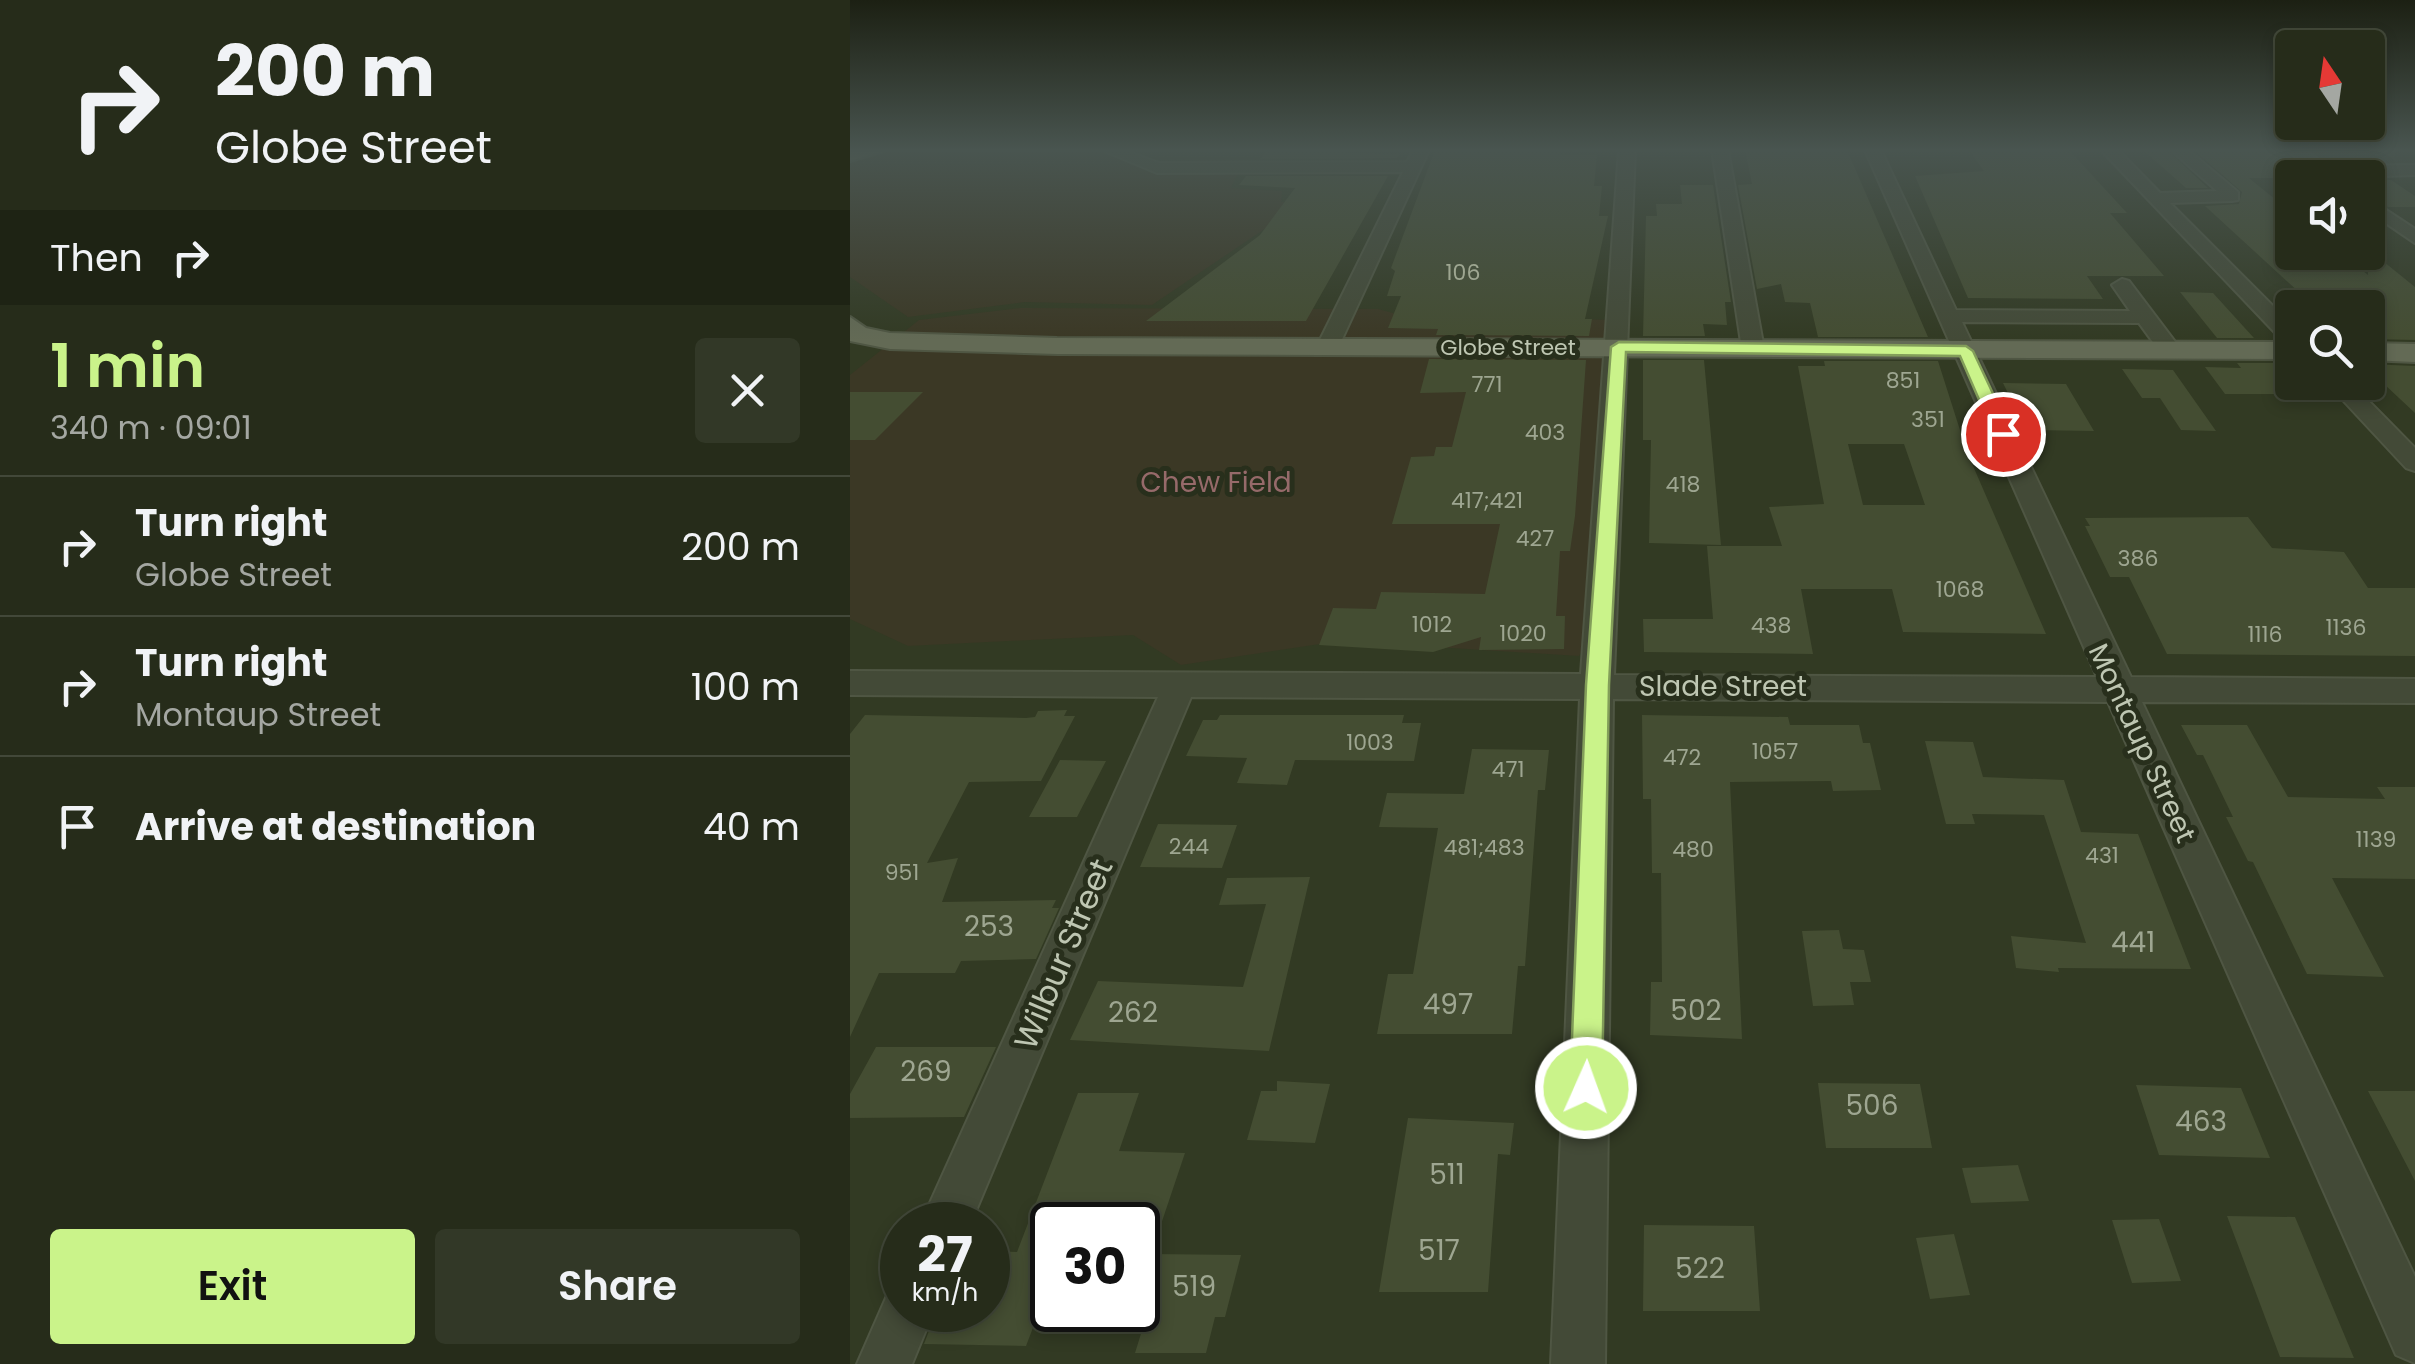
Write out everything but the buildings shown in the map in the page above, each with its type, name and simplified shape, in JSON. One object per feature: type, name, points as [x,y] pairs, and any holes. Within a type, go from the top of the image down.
[{"type":"main road","name":"Globe Street","points":[[852,333],[946,344],[2275,352]]},
{"type":"main road","points":[[2385,352],[2415,352]]},
{"type":"street","points":[[1327,348],[1391,214]]},
{"type":"street","points":[[1578,1364],[1597,685],[1624,214]]},
{"type":"street","points":[[1731,214],[1753,349]]},
{"type":"street","name":"Montaup Street","points":[[1903,214],[2415,1336]]},
{"type":"street","points":[[2170,214],[2275,320]]},
{"type":"street","points":[[2385,216],[2415,238]]},
{"type":"street","points":[[2122,285],[2171,351]]},
{"type":"street","points":[[1950,316],[2146,317]]},
{"type":"street","points":[[2354,400],[2415,463]]},
{"type":"street","name":"Wilbur Street","points":[[955,1202],[1180,684]]},
{"type":"street","name":"Slade Street","points":[[852,687],[1597,685],[2415,691]]},
{"type":"street","points":[[884,1364],[898,1332]]},
{"type":"green space","points":[[850,214],[1287,214],[1152,305],[1025,302],[908,317],[850,277]]},
{"type":"green space","name":"Chew Field","points":[[1020,308],[1378,309],[1404,316],[1622,320],[1604,608],[1579,656],[1340,641],[1181,665],[1133,635],[908,646],[850,619],[850,375],[919,320]]},
{"type":"route","points":[[1586,1088],[1597,685],[1619,347],[1966,351],[2003,434]]}]
